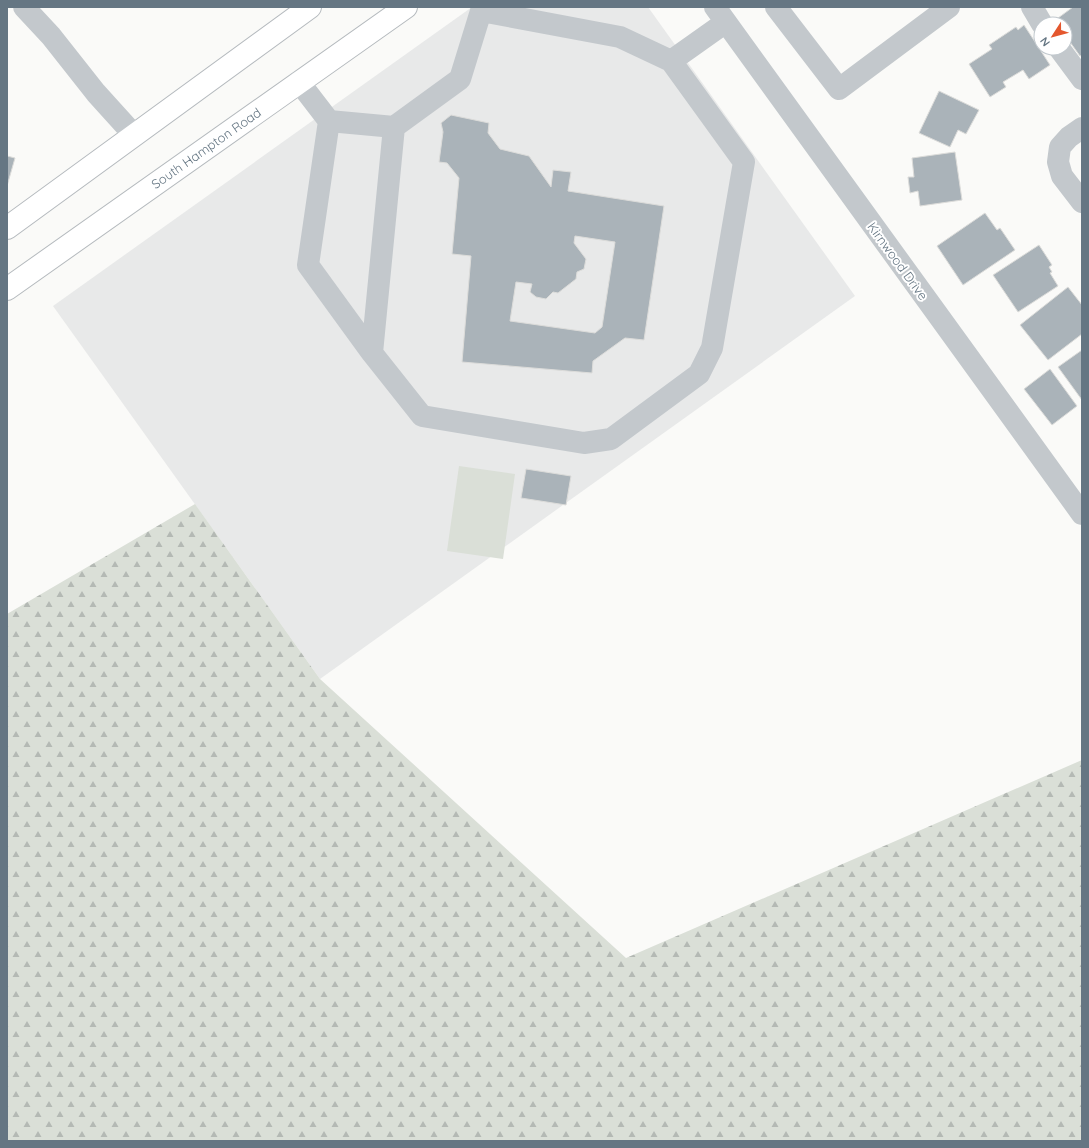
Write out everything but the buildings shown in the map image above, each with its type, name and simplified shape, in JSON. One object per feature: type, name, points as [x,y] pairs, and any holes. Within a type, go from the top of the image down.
[{"type":"main road","points":[[7,228],[310,7]]},
{"type":"main road","name":"South Hampton Road","points":[[7,289],[406,7]]},
{"type":"street","points":[[24,7],[52,36],[96,94],[134,135]]},
{"type":"street","points":[[776,7],[839,89],[949,7]]},
{"type":"street","points":[[1032,7],[1037,16]]},
{"type":"street","points":[[299,82],[329,121],[308,265],[372,353],[422,416],[584,443],[611,439],[699,374],[712,348],[744,162],[671,61],[620,38],[479,9],[460,79],[394,127],[329,121]]},
{"type":"street","points":[[671,61],[720,15]]},
{"type":"street","name":"Kirnwood Drive","points":[[720,15],[1082,514]]},
{"type":"street","points":[[1065,56],[1082,79]]},
{"type":"street","points":[[372,353],[394,127]]},
{"type":"street","points":[[1082,128],[1069,137],[1060,147],[1058,162],[1062,176],[1082,202]]},
{"type":"shaded area","points":[[472,7],[648,7],[855,296],[320,679],[53,306]]},
{"type":"green space","points":[[459,466],[515,474],[503,559],[447,551]]},
{"type":"green space","points":[[195,504],[320,679],[626,958],[1082,760],[1082,1141],[7,1141],[7,614]]}]
